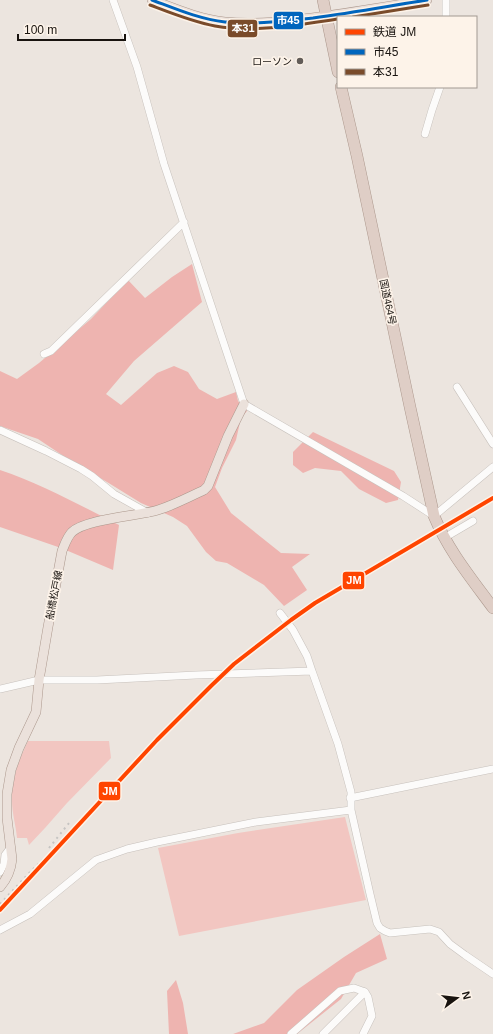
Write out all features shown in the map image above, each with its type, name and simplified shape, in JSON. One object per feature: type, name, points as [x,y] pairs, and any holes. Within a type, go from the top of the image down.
[{"type":"highway","points":[[323,0],[337,67]]},
{"type":"highway","name":"国道464号","points":[[341,88],[434,516],[444,538]]},
{"type":"highway","points":[[444,538],[493,608]]},
{"type":"main road","points":[[152,0],[196,16],[224,22],[253,23],[326,16],[427,0]]},
{"type":"main road","name":"船橋松戸線","points":[[0,887],[12,864],[4,818],[6,794],[11,770],[19,748],[36,712],[39,680],[48,627],[62,551],[68,537],[75,530],[85,525],[160,510],[204,490],[208,486],[228,436],[244,404]]},
{"type":"street","points":[[113,0],[137,67],[164,164],[244,404],[403,496],[434,516],[493,467]]},
{"type":"street","points":[[446,0],[446,16]]},
{"type":"street","points":[[425,134],[440,88]]},
{"type":"street","points":[[44,354],[51,351],[184,222]]},
{"type":"street","points":[[456,387],[493,444]]},
{"type":"street","points":[[0,430],[81,469],[114,494],[148,513]]},
{"type":"street","points":[[444,538],[473,521]]},
{"type":"street","points":[[280,613],[293,630],[307,656],[338,744],[351,792],[351,810],[377,923],[380,928],[390,933],[430,929],[439,932],[450,944],[493,974]]},
{"type":"street","points":[[0,689],[39,680],[97,680],[312,671]]},
{"type":"street","points":[[350,798],[493,769]]},
{"type":"street","points":[[0,930],[30,914],[96,860],[127,849],[256,822],[351,810]]},
{"type":"street","points":[[0,872],[10,847]]},
{"type":"street","points":[[291,1034],[340,991],[354,988],[365,992],[368,997],[372,1016],[363,1034]]},
{"type":"street","points":[[323,1034],[365,992]]},
{"type":"shaded area","points":[[192,264],[202,302],[134,361],[106,394],[121,405],[157,373],[174,366],[188,372],[199,389],[217,399],[236,392],[238,401],[247,411],[241,418],[236,440],[222,468],[215,487],[231,513],[281,553],[310,554],[292,567],[307,590],[284,606],[264,585],[227,563],[216,561],[206,552],[187,526],[173,517],[141,503],[74,463],[38,439],[0,426],[0,371],[17,379],[39,363],[91,319],[128,280],[145,298]]},
{"type":"shaded area","points":[[313,432],[394,471],[401,482],[398,500],[386,503],[359,489],[341,471],[315,468],[303,473],[293,465],[293,452]]},
{"type":"shaded area","points":[[0,470],[45,488],[119,525],[113,570],[61,548],[0,527]]},
{"type":"shaded area","points":[[28,741],[109,741],[111,758],[29,845],[27,838],[17,838],[12,801],[14,777]]},
{"type":"shaded area","points":[[345,817],[366,900],[179,936],[158,848],[238,833]]},
{"type":"shaded area","points":[[380,934],[387,959],[356,973],[341,999],[297,1034],[233,1034],[264,1023],[297,990]]},
{"type":"shaded area","points":[[176,980],[183,1003],[188,1034],[169,1034],[167,991]]},
{"type":"railway","points":[[49,848],[69,823]]},
{"type":"railway","points":[[0,904],[32,870],[74,831]]},
{"type":"rail line","name":"JM","points":[[0,910],[157,740],[234,664],[315,603],[493,498]]},
{"type":"transit line","name":"市45","points":[[152,0],[206,19],[247,23],[313,18],[427,0]]},
{"type":"transit line","name":"本31","points":[[150,5],[199,22],[230,28],[245,29],[276,27],[337,19]]},
{"type":"transit line","name":"本31","points":[[359,16],[428,5]]},
{"type":"place","name":"ローソン","points":[[300,61]]}]
